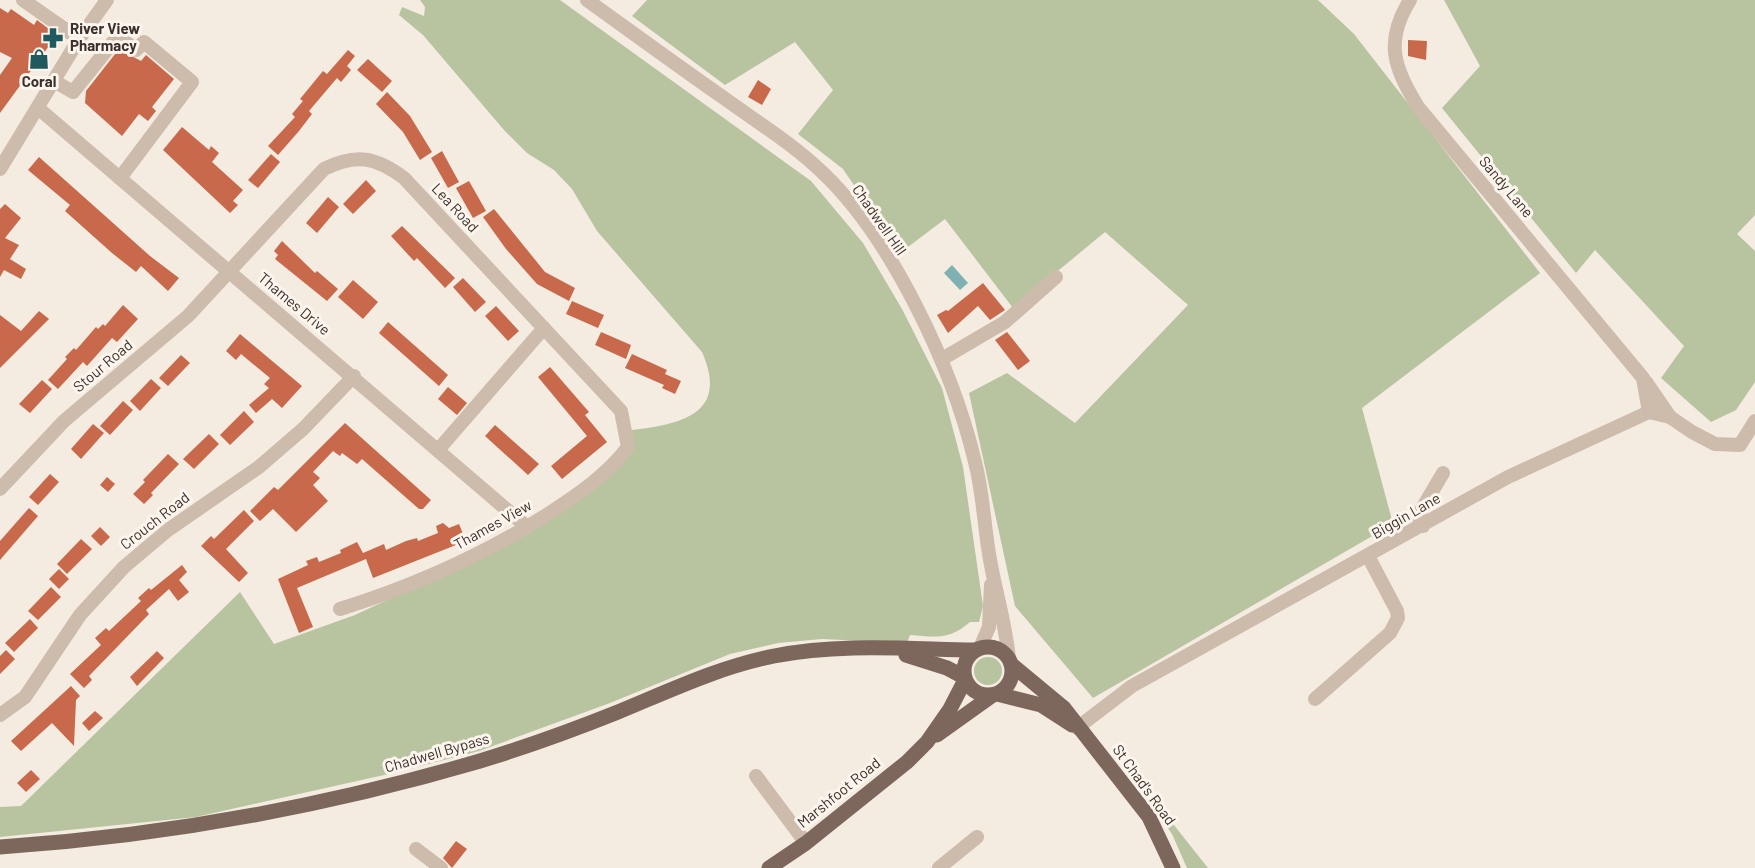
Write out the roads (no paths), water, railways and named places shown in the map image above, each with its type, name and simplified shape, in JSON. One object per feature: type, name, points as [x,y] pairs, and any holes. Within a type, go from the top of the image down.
[{"type":"main road","name":"Chadwell Bypass","points":[[0,847],[186,828],[311,805],[481,760],[613,714],[733,666],[818,648],[978,649]]},
{"type":"main road","name":"Chadwell Bypass","points":[[871,648],[922,658],[965,679]]},
{"type":"main road","points":[[978,649],[998,649],[1010,661],[1010,682],[995,694],[977,693],[965,679],[966,660],[978,649]]},
{"type":"main road","name":"St Chad's Road","points":[[1010,661],[1064,708],[1077,728],[1149,817],[1173,868]]},
{"type":"main road","name":"Marshfoot Road","points":[[927,742],[951,709],[965,679]]},
{"type":"main road","name":"St Chad's Road","points":[[995,694],[1041,705],[1077,728]]},
{"type":"main road","name":"Marshfoot Road","points":[[770,868],[806,843],[898,769],[927,742],[995,694]]},
{"type":"street","points":[[23,0],[98,60]]},
{"type":"street","points":[[0,169],[77,43],[107,0]]},
{"type":"street","name":"Chadwell Hill","points":[[588,0],[823,172],[856,210],[877,241],[912,299],[942,359],[965,423],[976,465],[991,565],[1006,629],[1010,661]]},
{"type":"street","name":"Sandy Lane","points":[[1410,0],[1398,20],[1394,47],[1401,78],[1418,107],[1643,378],[1670,417]]},
{"type":"street","points":[[54,81],[72,92],[118,36],[136,50],[144,42],[192,82],[120,177]]},
{"type":"street","name":"Thames Drive","points":[[38,108],[354,376],[527,527]]},
{"type":"street","name":"Lea Road","points":[[231,272],[324,169],[343,159],[372,159],[389,166],[404,178],[544,328],[621,411],[625,431]]},
{"type":"street","name":"Stour Road","points":[[0,489],[64,421],[188,316],[231,272]]},
{"type":"street","points":[[942,359],[1005,322],[1056,277]]},
{"type":"street","points":[[438,450],[544,328]]},
{"type":"street","name":"Crouch Road","points":[[0,715],[25,697],[80,615],[124,567],[168,530],[259,467],[303,429],[354,376]]},
{"type":"street","points":[[1643,378],[1648,412],[1670,417],[1715,444],[1740,445],[1755,421]]},
{"type":"street","name":"Biggin Lane","points":[[1077,728],[1132,686],[1508,477],[1648,412]]},
{"type":"street","name":"Thames View","points":[[340,609],[377,597],[470,559],[527,527],[568,501],[614,466],[628,447],[625,431]]},
{"type":"street","points":[[1423,526],[1419,518],[1420,512],[1443,473]]},
{"type":"street","points":[[1316,699],[1390,633],[1398,618],[1397,611],[1368,556]]},
{"type":"street","name":"Chadwell Hill","points":[[978,649],[989,627],[991,565]]},
{"type":"street","points":[[756,776],[806,843]]},
{"type":"street","points":[[939,868],[977,837]]},
{"type":"street","points":[[416,849],[441,868]]},
{"type":"water","points":[[952,265],[968,283],[960,290],[944,273]]},
{"type":"place","name":"River View Pharmacy","points":[[53,38]]},
{"type":"place","name":"Coral","points":[[39,59]]}]
